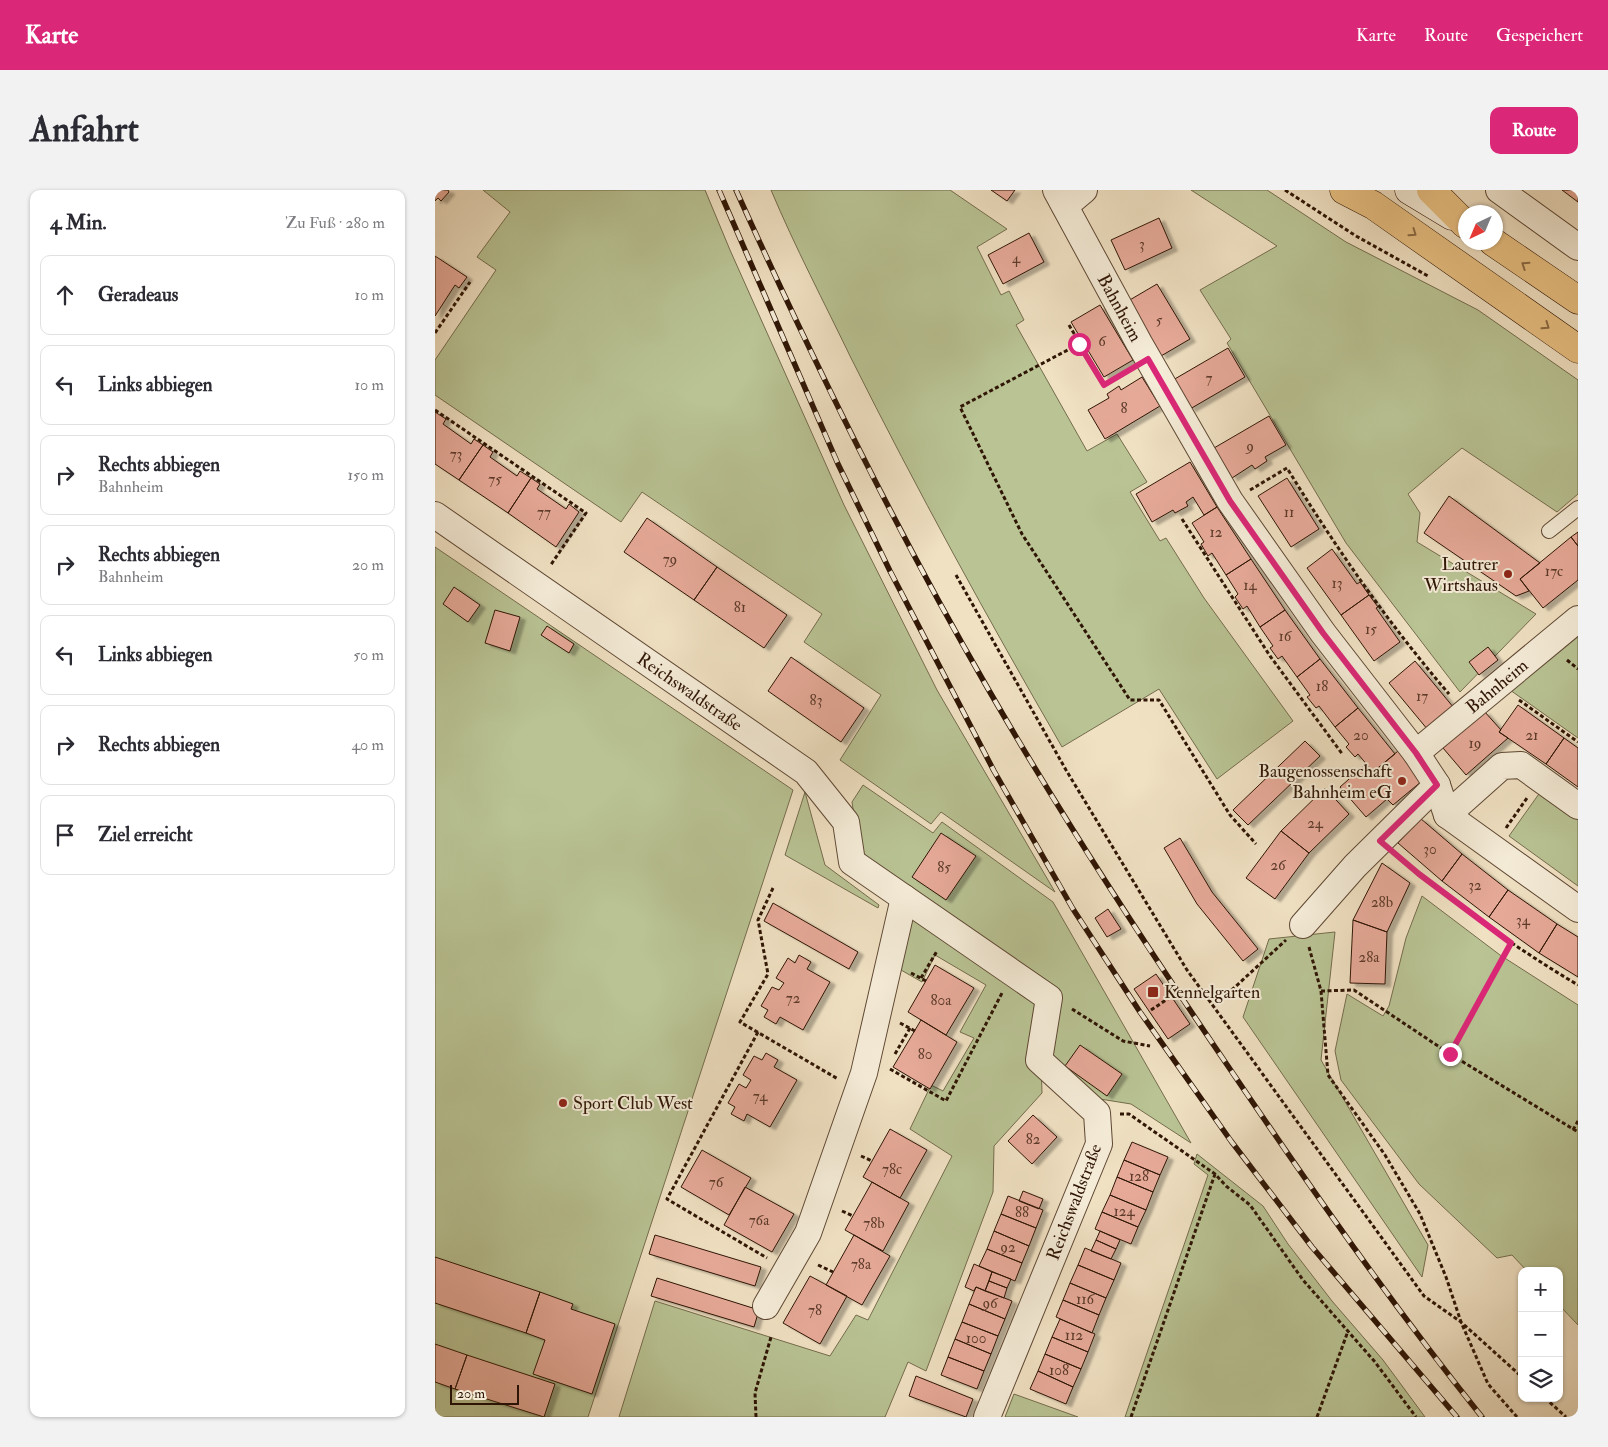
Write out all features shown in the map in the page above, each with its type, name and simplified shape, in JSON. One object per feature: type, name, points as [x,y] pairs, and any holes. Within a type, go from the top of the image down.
[{"type":"main road","points":[[1344,190],[1362,197],[1578,349]]},
{"type":"main road","points":[[1409,190],[1458,219]]},
{"type":"main road","points":[[1431,190],[1458,217]]},
{"type":"main road","points":[[1503,249],[1578,300]]},
{"type":"street","points":[[1499,190],[1578,247]]},
{"type":"street","name":"Bahnheim","points":[[1068,195],[1148,359],[1230,501],[1323,633],[1416,753],[1437,785],[1447,815]]},
{"type":"street","name":"Reichswaldstraße","points":[[435,515],[806,772],[845,822],[852,862],[1049,998]]},
{"type":"street","name":"Bahnheim","points":[[1416,753],[1578,620]]},
{"type":"street","points":[[1578,806],[1521,765],[1502,766],[1447,815],[1578,909]]},
{"type":"street","points":[[1303,925],[1380,841],[1437,785]]},
{"type":"street","points":[[766,1306],[808,1234],[858,1090],[904,898]]},
{"type":"street","points":[[1049,998],[1039,1060],[1097,1113]]},
{"type":"street","name":"Reichswaldstraße","points":[[987,1417],[1099,1144],[1097,1113]]},
{"type":"lane","points":[[1549,531],[1578,508]]},
{"type":"path","points":[[435,333],[470,282]]},
{"type":"path","points":[[1069,325],[1104,385],[1148,359]]},
{"type":"path","points":[[1079,344],[960,407],[1022,534],[1130,700],[1159,700],[1230,815],[1256,844]]},
{"type":"path","points":[[435,410],[586,513],[536,585]]},
{"type":"path","points":[[1230,501],[1287,468],[1330,538],[1411,650],[1465,713]]},
{"type":"path","points":[[1182,519],[1270,656],[1343,755]]},
{"type":"path","points":[[956,576],[1065,770],[1187,970],[1424,1296],[1461,1322],[1518,1373]]},
{"type":"path","points":[[1498,685],[1578,742]]},
{"type":"path","points":[[1502,834],[1541,779]]},
{"type":"path","points":[[1380,841],[1419,874],[1511,943],[1578,985]]},
{"type":"path","points":[[773,888],[758,920],[768,974],[739,1022],[858,1090]]},
{"type":"path","points":[[1222,999],[1303,925],[1321,991],[1329,1075],[1385,1155],[1420,1214],[1461,1322],[1489,1384],[1517,1417]]},
{"type":"path","points":[[1450,1054],[1511,943]]},
{"type":"path","points":[[921,978],[937,950],[946,955]]},
{"type":"path","points":[[910,1028],[887,1068],[945,1101],[1004,990]]},
{"type":"path","points":[[1321,991],[1354,990],[1450,1054],[1578,1132]]},
{"type":"path","points":[[1151,1010],[1172,996]]},
{"type":"path","points":[[1049,998],[1068,1007],[1123,1041],[1150,1046]]},
{"type":"path","points":[[757,1252],[667,1199],[758,1032]]},
{"type":"path","points":[[1097,1113],[1129,1114],[1215,1174],[1226,1186],[1250,1205],[1303,1280],[1375,1362],[1416,1417]]},
{"type":"path","points":[[1573,1130],[1578,1121]]},
{"type":"path","points":[[1131,1417],[1215,1174]]},
{"type":"path","points":[[1317,1417],[1348,1331]]},
{"type":"path","points":[[756,1417],[755,1392],[771,1337]]},
{"type":"path","points":[[1549,1402],[1566,1417]]},
{"type":"green space","points":[[483,190],[705,190],[844,505],[937,690],[1055,892],[941,812],[931,824],[840,760],[881,695],[804,642],[822,614],[642,492],[621,522],[435,395],[435,360],[496,270],[477,257],[510,212]]},
{"type":"green space","points":[[771,190],[950,190],[1007,229],[977,247],[1001,295],[1009,291],[1024,320],[1016,325],[1087,451],[1117,434],[1147,482],[1130,492],[1160,541],[1166,538],[1204,598],[1293,721],[1217,779],[1159,689],[1062,747],[980,602],[901,456],[851,358]]},
{"type":"green space","points":[[1191,190],[1267,190],[1346,242],[1478,310],[1578,380],[1578,494],[1557,512],[1462,448],[1408,494],[1420,513],[1417,542],[1536,614],[1460,692],[1346,543],[1227,343],[1231,339],[1200,290],[1277,246]]},
{"type":"green space","name":"Sport Club West","points":[[435,547],[793,790],[588,1417],[435,1417]]},
{"type":"green space","points":[[1578,633],[1578,738],[1510,690]]},
{"type":"green space","points":[[863,785],[933,833],[942,822],[1053,902],[1191,1143],[1131,1104],[1100,1099],[1052,1058],[1057,990],[860,856],[852,802]]},
{"type":"green space","points":[[1541,791],[1578,817],[1578,886],[1509,836]]},
{"type":"green space","points":[[805,792],[825,865],[879,905],[878,908],[785,855]]},
{"type":"green space","points":[[1422,896],[1500,955],[1578,1005],[1578,1325],[1563,1309],[1563,1267],[1523,1267],[1512,1255],[1497,1258],[1419,1184],[1341,1080],[1335,1051],[1347,994],[1383,1016],[1389,1006],[1406,938]]},
{"type":"green space","points":[[907,911],[1039,1002],[1042,1093],[994,1146],[993,1192],[926,1371],[908,1362],[885,1417],[619,1417],[655,1301],[830,1356],[856,1315],[868,1320],[952,1156],[910,1129],[931,1085],[943,1091],[974,1038],[960,1032],[986,985],[935,955],[922,982],[894,966]]},
{"type":"green space","points":[[1335,932],[1321,1060],[1428,1245],[1422,1277],[1243,1017],[1269,939]]},
{"type":"green space","points":[[1197,1154],[1263,1206],[1288,1244],[1332,1301],[1383,1360],[1425,1417],[1125,1417],[1208,1175],[1194,1164]]},
{"type":"green space","points":[[1014,1394],[1078,1417],[1005,1417]]},
{"type":"building","points":[[435,190],[448,190],[449,192],[441,201],[438,198],[435,201]]},
{"type":"building","points":[[991,190],[1015,190],[1007,201]]},
{"type":"building","points":[[1562,190],[1578,190],[1578,202]]},
{"type":"building","points":[[1159,218],[1172,248],[1125,270],[1111,240]]},
{"type":"building","points":[[1029,233],[1044,262],[1003,284],[988,255]]},
{"type":"building","points":[[435,256],[467,277],[459,288],[455,285],[435,316]]},
{"type":"building","points":[[1157,284],[1190,339],[1161,356],[1128,301]]},
{"type":"building","points":[[1100,305],[1133,360],[1104,377],[1071,322]]},
{"type":"building","points":[[1228,348],[1245,377],[1190,409],[1173,380]]},
{"type":"building","points":[[1142,377],[1160,406],[1105,439],[1088,410],[1109,398],[1107,394],[1119,386],[1121,390]]},
{"type":"building","points":[[435,412],[446,419],[443,424],[471,444],[474,439],[483,445],[459,480],[435,464]]},
{"type":"building","points":[[1269,416],[1286,445],[1265,457],[1267,461],[1255,469],[1252,465],[1232,478],[1214,448]]},
{"type":"building","points":[[483,445],[493,452],[490,457],[517,476],[520,471],[531,478],[508,513],[459,480]]},
{"type":"building","points":[[1190,462],[1217,507],[1204,515],[1193,497],[1186,502],[1188,506],[1175,513],[1173,510],[1152,522],[1136,494]]},
{"type":"building","points":[[531,478],[540,484],[537,489],[566,509],[569,504],[579,512],[556,547],[508,513]]},
{"type":"building","points":[[1287,478],[1319,529],[1291,547],[1258,496]]},
{"type":"building","points":[[1449,496],[1540,563],[1520,579],[1529,591],[1516,596],[1424,533]]},
{"type":"building","points":[[1217,507],[1251,559],[1226,575],[1212,553],[1208,556],[1201,544],[1204,542],[1192,523]]},
{"type":"building","points":[[647,518],[717,567],[694,600],[624,552]]},
{"type":"building","points":[[1578,532],[1578,546],[1571,537]]},
{"type":"building","points":[[1571,537],[1578,546],[1578,580],[1543,608],[1520,579]]},
{"type":"building","points":[[1332,549],[1357,584],[1360,582],[1369,595],[1341,615],[1307,568]]},
{"type":"building","points":[[1251,559],[1285,610],[1260,627],[1247,606],[1243,609],[1235,597],[1238,594],[1226,575]]},
{"type":"building","points":[[717,567],[787,615],[764,648],[694,600]]},
{"type":"building","points":[[454,587],[480,605],[468,622],[443,604]]},
{"type":"building","points":[[1369,595],[1400,642],[1374,661],[1341,615]]},
{"type":"building","points":[[495,610],[520,617],[510,651],[485,643]]},
{"type":"building","points":[[1285,610],[1320,659],[1297,677],[1282,656],[1278,659],[1270,648],[1273,646],[1260,627]]},
{"type":"building","points":[[547,626],[574,644],[569,653],[541,635]]},
{"type":"building","points":[[1488,647],[1498,660],[1479,675],[1469,662]]},
{"type":"building","points":[[791,657],[864,708],[841,742],[768,691]]},
{"type":"building","points":[[1320,659],[1358,708],[1335,727],[1319,706],[1316,708],[1307,697],[1310,695],[1297,677]]},
{"type":"building","points":[[1415,661],[1454,708],[1428,730],[1389,683]]},
{"type":"building","points":[[1518,705],[1564,738],[1546,764],[1499,732]]},
{"type":"building","points":[[1358,708],[1395,754],[1373,772],[1358,754],[1355,757],[1346,747],[1349,744],[1335,727]]},
{"type":"building","points":[[1484,711],[1501,730],[1499,732],[1508,738],[1466,775],[1443,748]]},
{"type":"building","points":[[1564,738],[1578,748],[1578,787],[1546,764]]},
{"type":"building","points":[[1305,741],[1320,756],[1248,825],[1233,810]]},
{"type":"building","points":[[1398,751],[1422,781],[1393,805],[1387,799],[1366,817],[1340,787],[1366,764],[1373,772]]},
{"type":"building","points":[[1325,788],[1349,814],[1309,853],[1281,831]]},
{"type":"building","points":[[1420,818],[1462,854],[1442,881],[1398,843]]},
{"type":"building","points":[[1281,831],[1309,853],[1275,899],[1246,878]]},
{"type":"building","points":[[941,833],[976,856],[946,900],[912,877]]},
{"type":"building","points":[[1180,838],[1212,892],[1258,949],[1243,961],[1197,904],[1164,848]]},
{"type":"building","points":[[1462,854],[1508,890],[1489,917],[1442,881]]},
{"type":"building","points":[[1382,863],[1410,883],[1387,932],[1353,920]]},
{"type":"building","points":[[1508,890],[1557,924],[1539,953],[1489,917]]},
{"type":"building","points":[[773,903],[858,952],[849,969],[764,921]]},
{"type":"building","points":[[1108,909],[1121,929],[1107,937],[1095,918]]},
{"type":"building","points":[[1353,920],[1387,932],[1385,984],[1350,983]]},
{"type":"building","points":[[1557,924],[1578,937],[1578,977],[1539,953]]},
{"type":"building","points":[[799,955],[811,962],[807,969],[830,982],[803,1030],[780,1017],[776,1024],[764,1017],[768,1010],[761,1006],[772,987],[779,990],[784,983],[776,978],[788,958],[795,963]]},
{"type":"building","points":[[935,965],[974,988],[946,1035],[908,1012]]},
{"type":"building","points":[[1156,974],[1190,1024],[1168,1039],[1134,989]]},
{"type":"building","points":[[921,1020],[957,1042],[930,1089],[893,1067]]},
{"type":"building","points":[[1080,1045],[1122,1074],[1107,1096],[1065,1066]]},
{"type":"building","points":[[766,1053],[778,1060],[774,1067],[797,1080],[770,1127],[747,1114],[744,1121],[731,1114],[735,1107],[728,1103],[739,1084],[746,1088],[751,1080],[743,1075],[754,1056],[762,1060]]},
{"type":"building","points":[[1033,1115],[1057,1137],[1032,1164],[1008,1141]]},
{"type":"building","points":[[890,1129],[927,1150],[900,1198],[863,1177]]},
{"type":"building","points":[[1132,1142],[1168,1157],[1160,1175],[1124,1160]]},
{"type":"building","points":[[702,1150],[751,1178],[729,1215],[681,1187]]},
{"type":"building","points":[[1124,1160],[1160,1175],[1153,1192],[1117,1177]]},
{"type":"building","points":[[1117,1177],[1153,1192],[1146,1210],[1110,1195]]},
{"type":"building","points":[[872,1182],[909,1203],[883,1251],[845,1230]]},
{"type":"building","points":[[745,1187],[794,1214],[772,1252],[724,1225]]},
{"type":"building","points":[[1023,1191],[1043,1199],[1039,1209],[1019,1201]]},
{"type":"building","points":[[1110,1195],[1146,1210],[1138,1227],[1102,1212]]},
{"type":"building","points":[[1008,1196],[1043,1210],[1036,1228],[1001,1214]]},
{"type":"building","points":[[1102,1212],[1138,1227],[1131,1244],[1095,1229]]},
{"type":"building","points":[[1001,1214],[1036,1228],[1029,1246],[994,1231]]},
{"type":"building","points":[[994,1231],[1029,1246],[1022,1263],[987,1249]]},
{"type":"building","points":[[1100,1231],[1120,1240],[1116,1249],[1096,1240]]},
{"type":"building","points":[[655,1235],[761,1267],[755,1286],[649,1254]]},
{"type":"building","points":[[854,1235],[890,1256],[862,1305],[826,1285]]},
{"type":"building","points":[[1096,1240],[1116,1249],[1111,1259],[1091,1251]]},
{"type":"building","points":[[1085,1248],[1121,1263],[1114,1280],[1078,1265]]},
{"type":"building","points":[[987,1249],[1022,1263],[1015,1281],[979,1266]]},
{"type":"building","points":[[435,1257],[540,1292],[526,1333],[435,1303]]},
{"type":"building","points":[[974,1264],[992,1272],[985,1291],[976,1287],[974,1291],[965,1287]]},
{"type":"building","points":[[1078,1265],[1114,1280],[1106,1298],[1070,1283]]},
{"type":"building","points":[[992,1272],[1011,1279],[1007,1288],[989,1281]]},
{"type":"building","points":[[810,1276],[847,1296],[820,1344],[783,1323]]},
{"type":"building","points":[[657,1278],[759,1310],[754,1327],[651,1296]]},
{"type":"building","points":[[989,1281],[1007,1288],[1004,1298],[985,1291]]},
{"type":"building","points":[[1070,1283],[1106,1298],[1099,1315],[1063,1300]]},
{"type":"building","points":[[976,1287],[1012,1301],[1005,1319],[969,1304]]},
{"type":"building","points":[[540,1292],[573,1304],[571,1309],[615,1324],[592,1394],[533,1374],[545,1340],[526,1333]]},
{"type":"building","points":[[1063,1300],[1099,1315],[1092,1333],[1056,1317]]},
{"type":"building","points":[[969,1304],[1005,1319],[998,1336],[962,1322]]},
{"type":"building","points":[[1060,1319],[1095,1334],[1088,1352],[1052,1337]]},
{"type":"building","points":[[962,1322],[998,1336],[991,1354],[955,1339]]},
{"type":"building","points":[[1052,1337],[1088,1352],[1081,1369],[1045,1354]]},
{"type":"building","points":[[955,1339],[991,1354],[984,1371],[948,1357]]},
{"type":"building","points":[[435,1344],[467,1355],[455,1389],[435,1382]]},
{"type":"building","points":[[1045,1354],[1081,1369],[1073,1387],[1038,1371]]},
{"type":"building","points":[[467,1355],[555,1384],[544,1417],[455,1389]]},
{"type":"building","points":[[948,1357],[984,1371],[977,1389],[941,1375]]},
{"type":"building","points":[[1038,1371],[1073,1387],[1066,1404],[1030,1389]]},
{"type":"building","points":[[916,1376],[973,1399],[966,1417],[909,1396]]},
{"type":"railway","points":[[719,190],[838,464],[890,571],[994,771],[1073,909],[1140,1012],[1231,1141],[1312,1247],[1457,1417]]},
{"type":"railway","points":[[736,190],[824,379],[887,504],[987,687],[1045,785],[1137,930],[1292,1160],[1385,1290],[1482,1417]]},
{"type":"place","name":"Lautrer Wirtshaus","points":[[1508,574]]},
{"type":"place","name":"Baugenossenschaft Bahnheim eG","points":[[1402,781]]},
{"type":"place","name":"Kennelgarten","points":[[1153,992]]},
{"type":"place","name":"Sport Club West","points":[[563,1103]]},
{"type":"route","points":[[1079,344],[1104,385],[1148,359],[1230,501],[1323,633],[1416,753],[1437,785],[1380,841],[1419,874],[1511,943],[1450,1054]]}]
